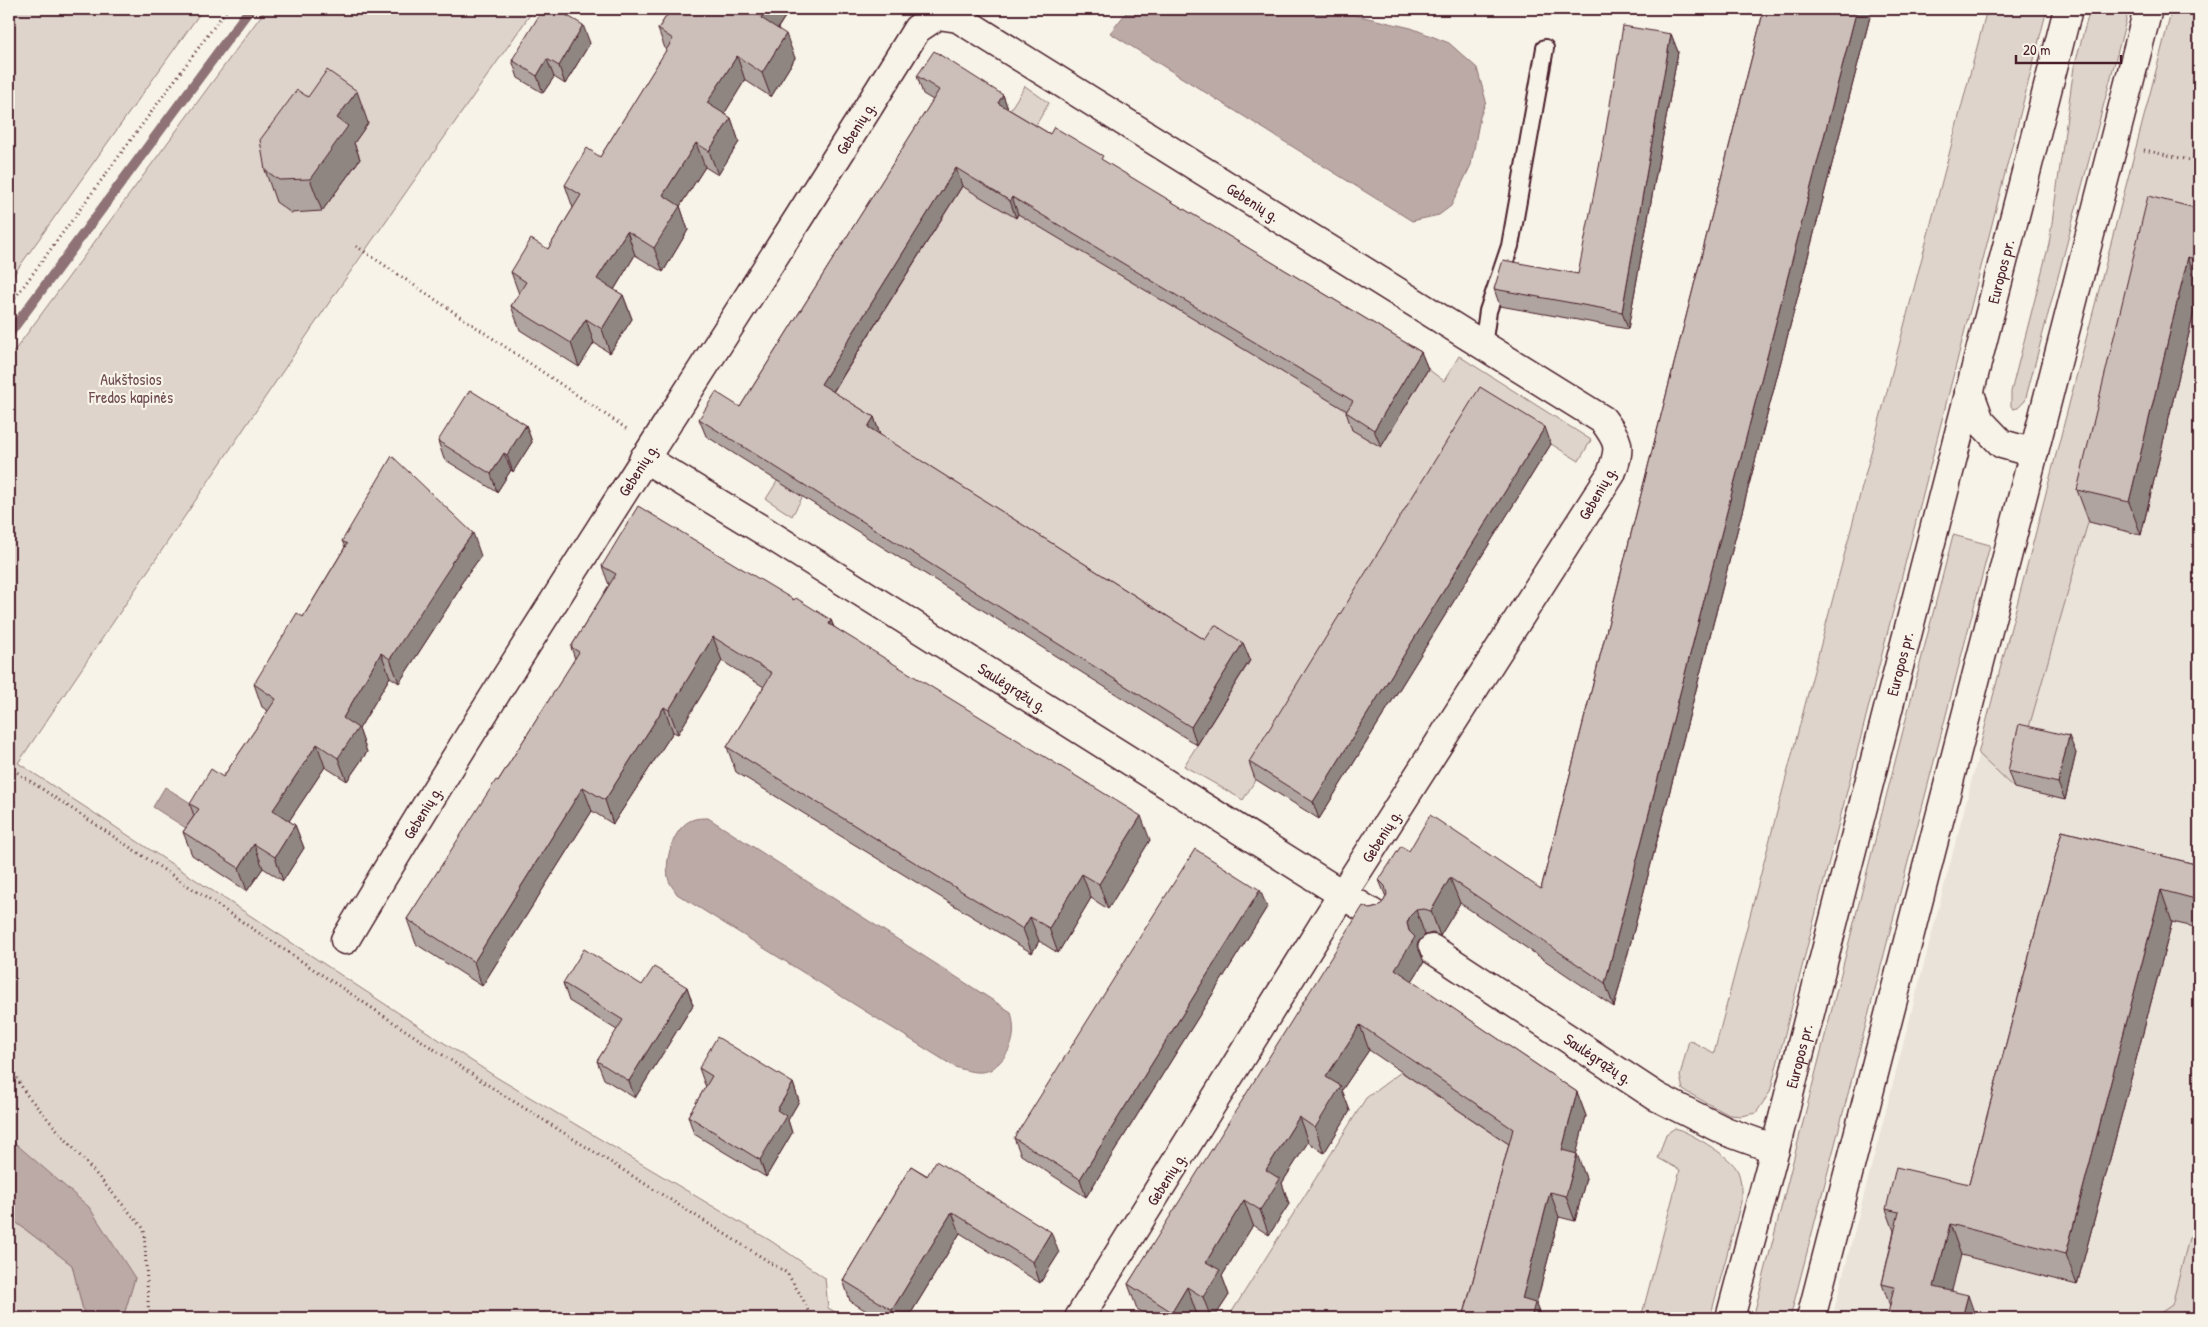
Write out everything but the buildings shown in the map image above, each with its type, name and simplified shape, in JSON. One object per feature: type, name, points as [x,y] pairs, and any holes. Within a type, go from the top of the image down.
[{"type":"street","name":"Europos pr.","points":[[1730,1318],[2068,9]]},
{"type":"street","points":[[1811,1318],[2148,9]]},
{"type":"street","name":"Gebenių g.","points":[[344,940],[648,452],[830,169],[917,29],[938,15],[958,18],[1603,420],[1615,437],[1618,454],[1611,474],[1344,894],[1080,1318]]},
{"type":"street","points":[[1969,391],[1980,421],[2002,444],[2034,453]]},
{"type":"street","name":"Saulėgrąžų g.","points":[[648,452],[764,530],[1380,918]]},
{"type":"street","name":"Saulėgrąžų g.","points":[[1432,949],[1657,1097],[1725,1131],[1775,1149]]},
{"type":"lane","points":[[1483,346],[1488,311],[1510,246],[1545,48]]},
{"type":"path","points":[[9,306],[227,9]]},
{"type":"path","points":[[2114,143],[2199,162]]},
{"type":"path","points":[[356,246],[648,452]]},
{"type":"path","points":[[9,767],[494,1089],[787,1273],[812,1318]]},
{"type":"path","points":[[9,1065],[26,1094],[144,1229],[149,1318]]},
{"type":"shaded area","points":[[1129,9],[1329,9],[1411,28],[1449,43],[1477,68],[1486,101],[1480,117],[1471,165],[1451,206],[1439,215],[1412,221],[1110,33]]},
{"type":"shaded area","points":[[2172,9],[2199,9],[2199,1318],[1832,1318]]},
{"type":"shaded area","points":[[165,787],[202,810],[189,830],[153,807]]},
{"type":"shaded area","points":[[708,818],[1011,1012],[1013,1033],[1008,1052],[999,1063],[986,1071],[972,1072],[955,1067],[677,894],[670,883],[667,873],[671,846],[685,824],[695,819]]},
{"type":"shaded area","points":[[9,1138],[89,1207],[135,1278],[123,1318],[85,1318],[72,1265],[9,1217]]},
{"type":"green space","points":[[9,9],[203,9],[9,281]]},
{"type":"green space","name":"Aukštosios Fredos kapinės","points":[[266,9],[534,9],[337,291],[18,763],[496,1077],[771,1241],[825,1278],[828,1308],[846,1318],[123,1318],[135,1278],[9,1138],[9,358]]},
{"type":"green space","points":[[1987,9],[2047,9],[1770,1092],[1756,1113],[1741,1116],[1729,1115],[1683,1090],[1680,1076],[1689,1040],[1714,1053]]},
{"type":"green space","points":[[2090,9],[2129,9],[2025,401],[2018,408],[2013,409],[2011,406],[2011,392],[2049,244],[2074,67]]},
{"type":"green space","points":[[2172,9],[2199,9],[2199,239],[2091,512],[2025,741],[2014,788],[1978,754]]},
{"type":"green space","points":[[1025,86],[1049,103],[990,202],[1027,200],[1359,418],[1381,447],[1428,369],[1444,381],[1459,356],[1591,440],[1579,461],[1487,405],[1243,800],[1184,766],[1250,661],[1211,658],[803,496],[792,516],[766,499]]},
{"type":"green space","points":[[1953,535],[1990,545],[1790,1318],[1753,1318]]},
{"type":"green space","points":[[1401,1072],[1522,1153],[1478,1318],[1228,1318],[1366,1098]]},
{"type":"green space","points":[[1675,1128],[1698,1139],[1725,1157],[1736,1168],[1740,1180],[1741,1202],[1710,1318],[1641,1318],[1680,1170],[1658,1158],[1666,1134]]},
{"type":"green space","points":[[9,1217],[72,1265],[85,1318],[9,1318]]},
{"type":"green space","points":[[2199,1235],[2199,1318],[2153,1318],[2172,1305],[2189,1238]]},
{"type":"waterway","points":[[9,334],[250,9]]}]
